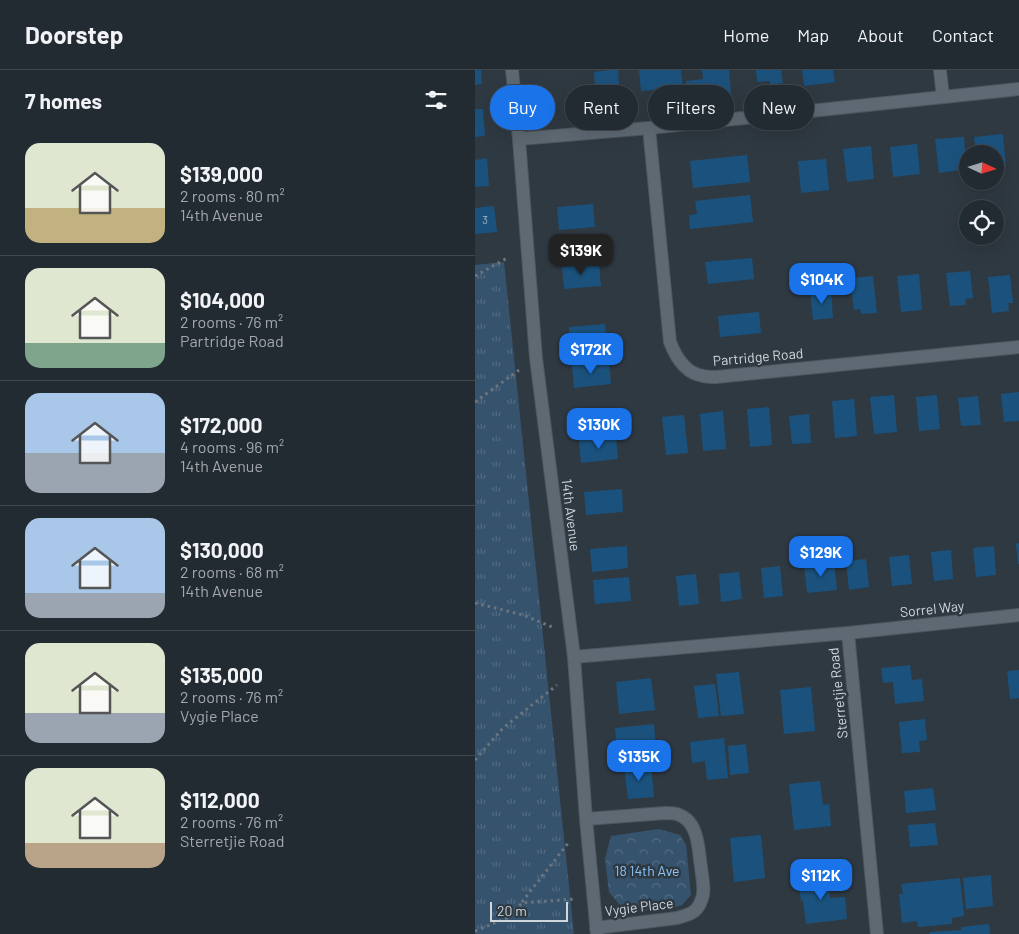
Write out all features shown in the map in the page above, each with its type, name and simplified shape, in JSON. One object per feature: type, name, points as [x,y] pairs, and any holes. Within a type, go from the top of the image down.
[{"type":"street","name":"14th Avenue","points":[[512,70],[535,358],[571,635],[597,931]]},
{"type":"street","points":[[940,70],[943,97]]},
{"type":"street","points":[[734,119],[1019,89]]},
{"type":"street","points":[[519,139],[648,128]]},
{"type":"street","name":"Partridge Road","points":[[649,130],[670,342],[681,364],[691,371],[703,376],[715,377],[1019,347]]},
{"type":"street","name":"Sorrel Way","points":[[847,633],[1019,615]]},
{"type":"street","name":"Sterretjie Road","points":[[574,664],[847,633],[877,934]]},
{"type":"street","name":"Vygie Place","points":[[586,819],[665,813],[683,817],[696,833],[704,890],[701,903],[692,914],[597,931]]},
{"type":"path","points":[[475,276],[527,248]]},
{"type":"path","points":[[475,402],[535,358]]},
{"type":"path","points":[[475,603],[523,615],[571,635]]},
{"type":"path","points":[[475,760],[503,728],[574,664]]},
{"type":"path","points":[[475,931],[507,918],[521,903],[586,819]]},
{"type":"path","points":[[521,903],[593,897]]},
{"type":"green space","points":[[504,262],[574,934],[475,934],[475,265]]},
{"type":"green space","name":"18 14th Ave","points":[[659,829],[680,835],[686,845],[691,895],[682,905],[672,908],[634,911],[619,904],[609,892],[605,859],[611,836]]},
{"type":"building","points":[[475,70],[481,70],[482,84],[475,85]]},
{"type":"building","points":[[618,70],[619,85],[595,85],[594,72]]},
{"type":"building","points":[[639,70],[681,70],[683,85],[648,85],[648,90],[641,91]]},
{"type":"building","points":[[702,70],[729,70],[730,85],[686,85],[686,81],[703,79]]},
{"type":"building","points":[[756,70],[781,70],[783,83],[770,85],[770,81],[757,82]]},
{"type":"building","points":[[802,70],[833,70],[835,82],[804,85]]},
{"type":"building","points":[[475,109],[483,109],[485,136],[475,137]]},
{"type":"building","points":[[1003,134],[1004,145],[975,145],[974,137]]},
{"type":"building","points":[[964,137],[965,145],[959,145],[959,170],[939,173],[935,139]]},
{"type":"building","points":[[917,144],[920,174],[893,177],[890,147]]},
{"type":"building","points":[[1004,145],[1006,167],[1004,167]]},
{"type":"building","points":[[871,146],[874,179],[847,182],[843,149]]},
{"type":"building","points":[[747,155],[750,182],[693,188],[690,161]]},
{"type":"building","points":[[487,158],[489,186],[475,187],[475,160]]},
{"type":"building","points":[[826,159],[829,190],[801,193],[798,161]]},
{"type":"building","points":[[750,195],[753,222],[690,229],[689,215],[697,214],[695,201]]},
{"type":"building","points":[[593,204],[595,227],[559,230],[557,207]]},
{"type":"building","points":[[494,206],[497,232],[475,234],[475,208]]},
{"type":"building","points":[[752,258],[754,279],[708,284],[705,262]]},
{"type":"building","points":[[599,264],[601,286],[564,289],[562,267]]},
{"type":"building","points":[[970,271],[973,298],[965,299],[966,305],[950,306],[946,273]]},
{"type":"building","points":[[919,274],[922,310],[901,312],[897,276]]},
{"type":"building","points":[[1010,275],[1013,303],[1008,303],[1009,311],[992,313],[988,277]]},
{"type":"building","points":[[873,276],[877,313],[861,314],[860,309],[854,310],[850,278]]},
{"type":"building","points":[[831,290],[833,318],[813,320],[810,292]]},
{"type":"building","points":[[759,312],[761,333],[720,337],[718,316]]},
{"type":"building","points":[[605,324],[607,346],[571,349],[569,327]]},
{"type":"building","points":[[609,362],[611,384],[574,388],[572,365]]},
{"type":"building","points":[[1019,392],[1019,421],[1004,422],[1001,394]]},
{"type":"building","points":[[894,395],[897,432],[874,434],[870,397]]},
{"type":"building","points":[[937,395],[940,429],[919,431],[916,397]]},
{"type":"building","points":[[978,396],[981,425],[961,426],[958,398]]},
{"type":"building","points":[[854,399],[857,436],[835,438],[832,401]]},
{"type":"building","points":[[769,407],[772,445],[750,447],[747,409]]},
{"type":"building","points":[[723,411],[726,449],[703,451],[700,414]]},
{"type":"building","points":[[809,414],[811,443],[792,444],[789,416]]},
{"type":"building","points":[[684,415],[688,453],[666,455],[662,417]]},
{"type":"building","points":[[616,436],[618,459],[581,463],[579,440]]},
{"type":"building","points":[[622,489],[623,512],[586,515],[584,492]]},
{"type":"building","points":[[1019,543],[1019,564],[1018,564],[1016,544]]},
{"type":"building","points":[[627,546],[628,568],[592,572],[590,549]]},
{"type":"building","points":[[994,546],[996,575],[976,577],[973,548]]},
{"type":"building","points":[[951,550],[953,579],[934,581],[931,552]]},
{"type":"building","points":[[909,555],[912,584],[892,586],[889,557]]},
{"type":"building","points":[[866,559],[869,587],[849,590],[846,561]]},
{"type":"building","points":[[834,562],[837,590],[807,593],[804,565]]},
{"type":"building","points":[[780,566],[783,596],[764,598],[761,568]]},
{"type":"building","points":[[739,572],[742,599],[721,602],[719,574]]},
{"type":"building","points":[[696,574],[699,604],[679,606],[676,576]]},
{"type":"building","points":[[629,577],[631,601],[595,604],[593,580]]},
{"type":"building","points":[[910,665],[912,680],[922,679],[924,701],[895,704],[893,682],[883,683],[881,668]]},
{"type":"building","points":[[1019,670],[1019,698],[1010,699],[1007,671]]},
{"type":"building","points":[[739,672],[744,714],[721,716],[716,674]]},
{"type":"building","points":[[651,678],[655,710],[619,714],[616,682]]},
{"type":"building","points":[[715,684],[719,716],[698,718],[694,686]]},
{"type":"building","points":[[811,687],[815,731],[784,734],[780,690]]},
{"type":"building","points":[[925,719],[927,740],[919,741],[920,752],[902,753],[899,722]]},
{"type":"building","points":[[654,724],[656,748],[617,751],[615,728]]},
{"type":"building","points":[[724,738],[728,778],[707,780],[705,761],[692,763],[690,742]]},
{"type":"building","points":[[746,744],[749,773],[730,775],[728,746]]},
{"type":"building","points":[[651,765],[654,797],[628,799],[624,767]]},
{"type":"building","points":[[820,781],[823,805],[829,804],[831,826],[794,830],[789,784]]},
{"type":"building","points":[[933,788],[936,810],[906,813],[904,791]]},
{"type":"building","points":[[935,823],[938,845],[910,847],[908,825]]},
{"type":"building","points":[[761,835],[765,878],[734,882],[730,838]]},
{"type":"building","points":[[991,875],[993,906],[966,909],[963,878]]},
{"type":"building","points":[[828,876],[830,898],[845,897],[847,919],[806,924],[798,879]]},
{"type":"building","points":[[960,878],[964,916],[952,918],[952,924],[918,927],[917,921],[902,923],[899,894],[903,894],[901,884]]},
{"type":"building","points":[[989,924],[990,934],[930,934],[930,932],[961,930],[961,927]]}]
